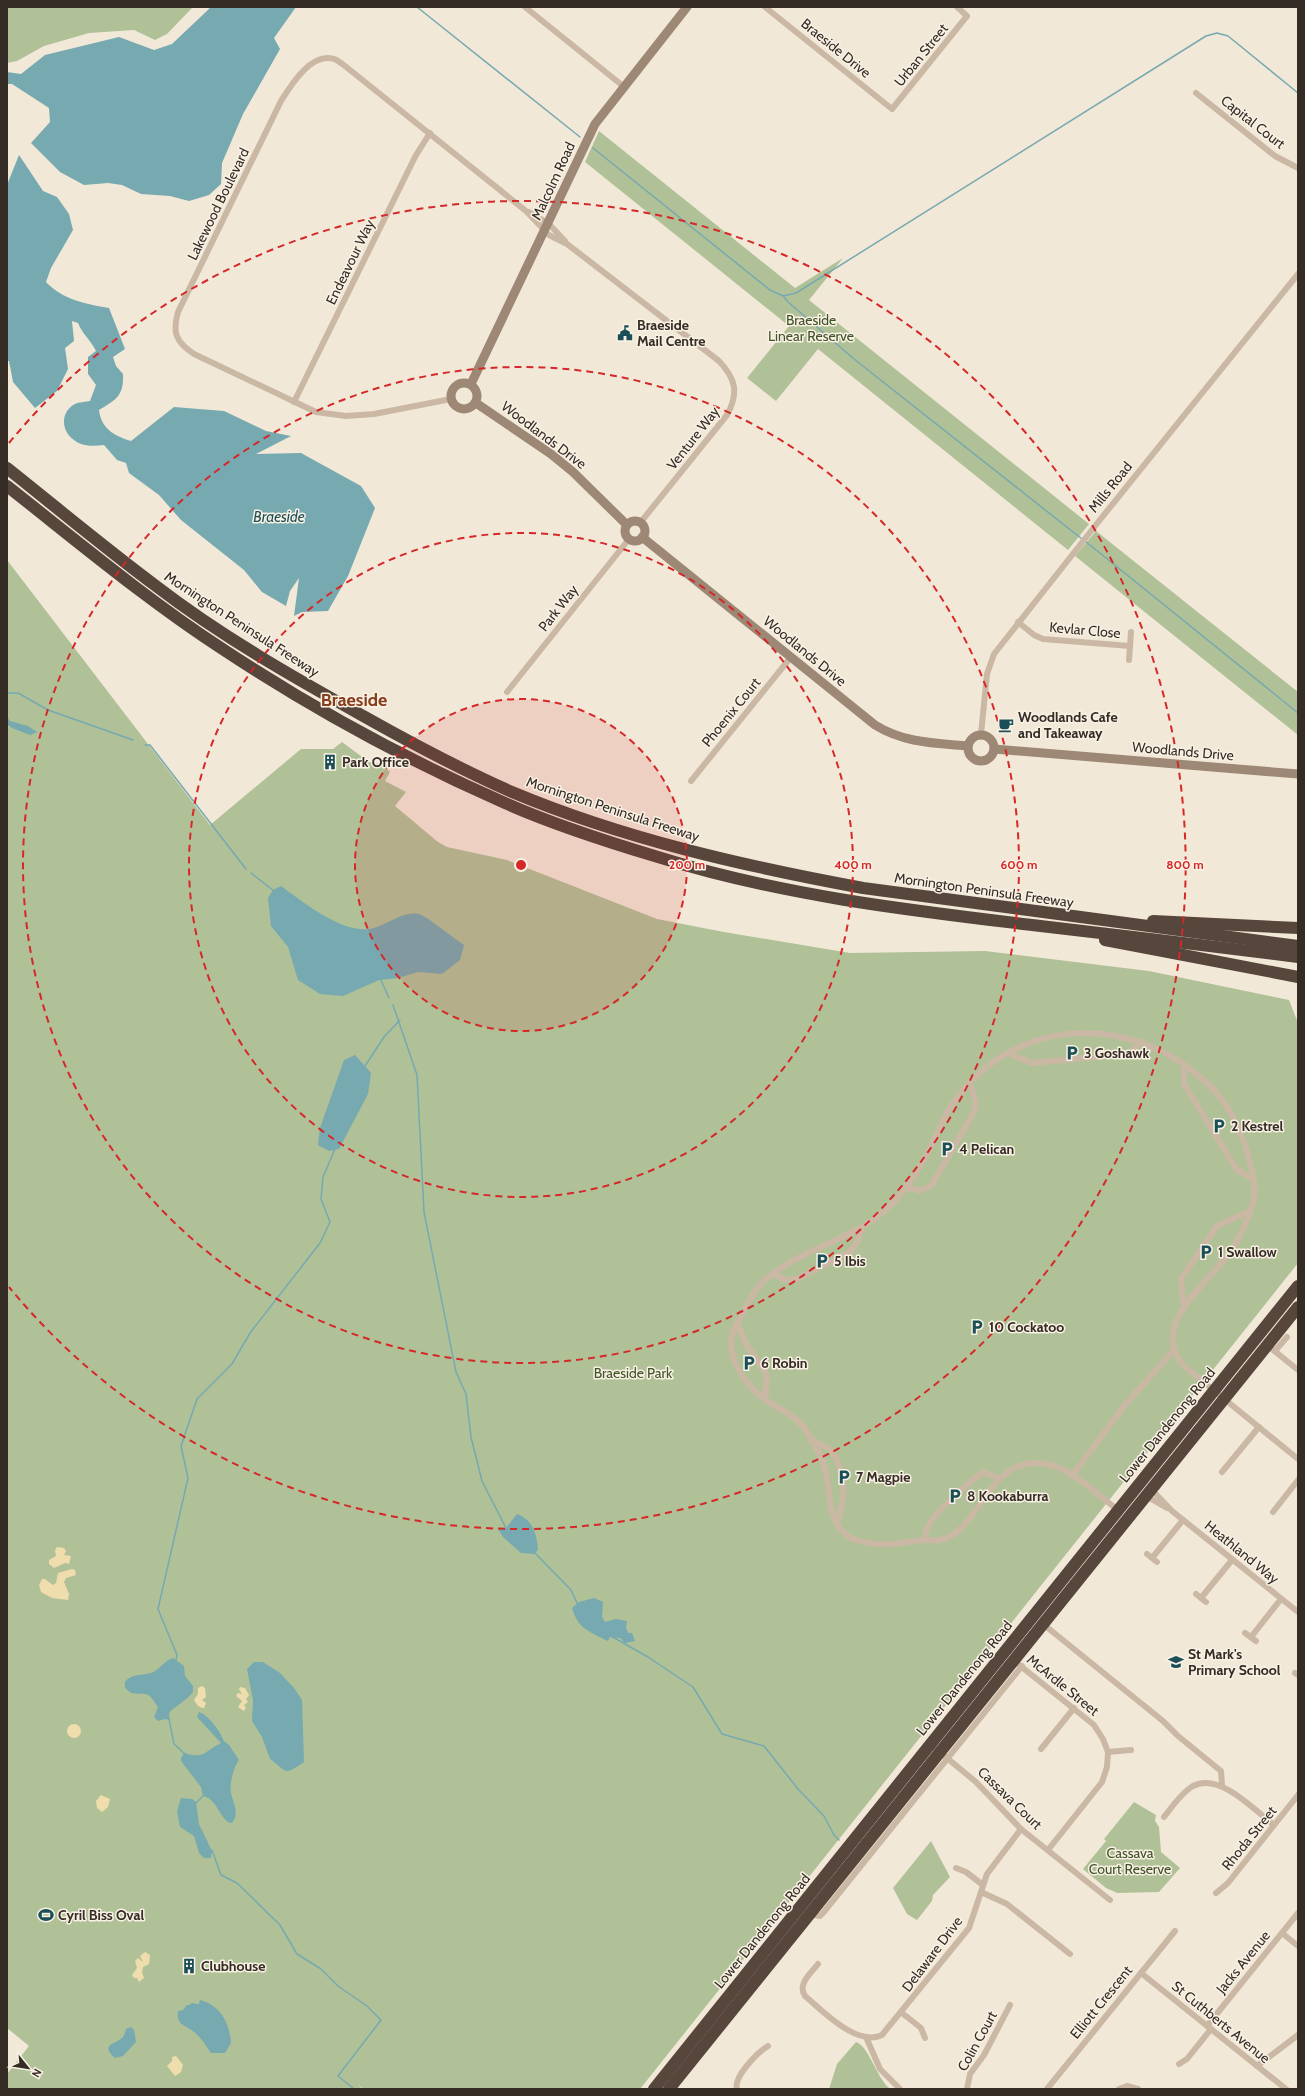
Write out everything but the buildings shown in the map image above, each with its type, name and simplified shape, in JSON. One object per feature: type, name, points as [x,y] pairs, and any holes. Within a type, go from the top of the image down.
[{"type":"highway","name":"Mornington Peninsula Freeway","points":[[7,468],[157,587],[233,639],[310,687],[436,756],[512,792],[572,814],[692,851],[796,876],[863,888],[1067,917],[1298,946]]},
{"type":"highway","name":"Mornington Peninsula Freeway","points":[[7,486],[144,592],[220,647],[298,695],[364,733],[507,804],[659,858],[783,888],[860,903],[1298,957]]},
{"type":"highway","points":[[860,903],[906,911],[1071,934],[1298,978]]},
{"type":"highway","points":[[1067,917],[1298,928]]},
{"type":"highway","name":"Lower Dandenong Road","points":[[654,2089],[1298,1286]]},
{"type":"highway","name":"Lower Dandenong Road","points":[[669,2089],[816,1915],[1018,1663],[1043,1624],[1224,1399],[1271,1348],[1298,1306]]},
{"type":"street","points":[[525,7],[623,86]]},
{"type":"street","name":"Braeside Drive","points":[[765,7],[892,109]]},
{"type":"street","name":"Urban Street","points":[[892,109],[968,16],[957,7]]},
{"type":"street","name":"Malcolm Road","points":[[470,384],[547,227],[592,130],[623,86],[685,8]]},
{"type":"street","name":"Lakewood Boulevard","points":[[451,399],[374,414],[346,416],[316,412],[194,354],[183,346],[176,336],[175,324],[178,312],[281,100],[300,74],[311,64],[322,58],[334,59],[547,227]]},
{"type":"street","name":"Capital Court","points":[[1196,93],[1275,156],[1298,168]]},
{"type":"street","name":"Endeavour Way","points":[[294,402],[416,155],[430,134]]},
{"type":"street","name":"Venture Way","points":[[547,227],[719,361],[732,378],[735,395],[732,406],[727,415],[640,523]]},
{"type":"street","name":"Mills Road","points":[[981,734],[987,674],[994,654],[1094,526],[1298,274]]},
{"type":"street","points":[[465,382],[470,384],[477,392],[476,403],[472,408],[463,410],[456,406],[451,399],[452,391],[457,385],[465,382]]},
{"type":"street","name":"Woodlands Drive","points":[[476,403],[551,454],[573,472],[627,525]]},
{"type":"street","points":[[635,521],[640,523],[644,531],[642,537],[637,541],[629,539],[625,533],[627,525],[635,521]]},
{"type":"street","name":"Woodlands Drive","points":[[642,537],[888,733],[918,742],[968,746]]},
{"type":"street","name":"Park Way","points":[[507,692],[629,539]]},
{"type":"street","name":"Kevlar Close","points":[[1018,622],[1034,635],[1043,639],[1130,646]]},
{"type":"street","name":"Kevlar Close","points":[[1129,660],[1131,632]]},
{"type":"street","name":"Phoenix Court","points":[[690,781],[791,657]]},
{"type":"street","points":[[981,734],[992,740],[994,749],[992,756],[988,759],[980,761],[970,754],[968,746],[971,739],[981,734]]},
{"type":"street","name":"Woodlands Drive","points":[[994,749],[1298,774]]},
{"type":"street","points":[[1118,1510],[1072,1476],[1054,1466],[1027,1464],[1014,1469],[1000,1479],[964,1526],[951,1536],[937,1542],[925,1540],[886,1544],[861,1542],[842,1533],[833,1515],[826,1472],[820,1453],[804,1426],[789,1412],[765,1399],[750,1387],[736,1363],[732,1351],[732,1332],[752,1295],[766,1279],[796,1260],[862,1227],[886,1210],[927,1154],[953,1103],[970,1083],[998,1059],[1008,1053],[1049,1036],[1082,1033],[1114,1034],[1141,1041],[1184,1065],[1214,1090],[1233,1115],[1245,1145],[1254,1180],[1254,1197],[1250,1211],[1234,1246],[1176,1320],[1172,1330],[1174,1350],[1184,1366],[1298,1459]]},
{"type":"street","points":[[1008,1053],[1031,1062],[1130,1054],[1141,1041]]},
{"type":"street","points":[[1184,1065],[1184,1084],[1237,1170],[1254,1180]]},
{"type":"street","points":[[902,1190],[911,1188],[919,1191],[930,1186],[974,1112],[976,1103],[970,1083]]},
{"type":"street","points":[[1184,1308],[1181,1279],[1216,1226],[1250,1211]]},
{"type":"street","points":[[774,1274],[786,1280],[797,1279],[850,1252],[858,1241],[862,1227]]},
{"type":"street","points":[[737,1322],[746,1344],[767,1375],[765,1399]]},
{"type":"street","name":"Lower Dandenong Road","points":[[1271,1348],[1287,1337]]},
{"type":"street","points":[[1271,1348],[1298,1370]]},
{"type":"street","points":[[1072,1476],[1124,1406],[1174,1350]]},
{"type":"street","points":[[1222,1472],[1259,1427]]},
{"type":"street","points":[[811,1440],[832,1451],[839,1465],[844,1499],[837,1522]]},
{"type":"street","points":[[925,1540],[925,1532],[933,1518],[975,1476],[984,1472],[1000,1479]]},
{"type":"street","points":[[1273,1512],[1298,1480]]},
{"type":"street","name":"Heathland Way","points":[[1149,1493],[1298,1612]]},
{"type":"street","points":[[1152,1558],[1183,1520]]},
{"type":"street","points":[[1201,1598],[1232,1560]]},
{"type":"street","points":[[1251,1637],[1281,1599]]},
{"type":"street","points":[[1043,1624],[1160,1718],[1178,1736],[1221,1771],[1222,1785]]},
{"type":"street","name":"McArdle Street","points":[[1018,1663],[1094,1725],[1103,1739],[1108,1752]]},
{"type":"street","points":[[1041,1749],[1074,1708]]},
{"type":"street","name":"Cassava Court","points":[[930,1744],[976,1782],[1022,1829],[1110,1900]]},
{"type":"street","points":[[1048,1850],[1102,1782],[1107,1767],[1108,1752],[1130,1750]]},
{"type":"street","points":[[1164,1817],[1182,1795],[1192,1786],[1203,1782],[1222,1785],[1274,1825]]},
{"type":"street","name":"Rhoda Street","points":[[1216,1893],[1228,1883],[1298,1795]]},
{"type":"street","name":"Delaware Drive","points":[[869,2037],[889,2028],[969,1928],[983,1885],[993,1865],[1022,1829]]},
{"type":"street","points":[[956,1868],[966,1872],[983,1885]]},
{"type":"street","points":[[981,1892],[1007,1904],[1070,1954]]},
{"type":"street","name":"Jacks Avenue","points":[[1178,2064],[1189,2056],[1298,1912]]},
{"type":"street","name":"Elliott Crescent","points":[[1047,2089],[1175,1931]]},
{"type":"street","points":[[1282,1933],[1298,1946]]},
{"type":"street","points":[[818,1964],[803,1984],[804,1994],[849,2031],[869,2037],[871,2050],[880,2069],[900,2089]]},
{"type":"street","name":"St Cuthberts Avenue","points":[[1141,1973],[1286,2089]]},
{"type":"street","name":"Colin Court","points":[[967,2089],[970,2074],[984,2055],[1010,2005]]},
{"type":"street","points":[[902,2013],[921,2028],[925,2038]]},
{"type":"street","points":[[1257,2066],[1298,2035]]},
{"type":"street","points":[[737,2087],[738,2078],[757,2054],[768,2046]]},
{"type":"street","points":[[1119,2089],[1128,2086],[1138,2089]]},
{"type":"green space","points":[[7,7],[193,7],[167,34],[155,40],[134,30],[89,33],[44,46],[17,61],[7,63]]},
{"type":"green space","name":"Braeside Linear Reserve","points":[[599,131],[795,288],[843,258],[809,300],[1089,524],[1068,550],[818,349],[776,401],[747,378],[789,326],[585,162]]},
{"type":"green space","points":[[1096,531],[1298,692],[1298,735],[1075,556]]},
{"type":"green space","name":"Braeside Park","points":[[7,560],[210,825],[301,749],[333,749],[342,742],[369,762],[382,764],[390,772],[385,781],[406,792],[395,806],[438,842],[447,847],[507,860],[657,919],[850,953],[985,951],[1149,971],[1289,1000],[1298,1023],[1298,1263],[640,2089],[363,2089],[357,2083],[362,2089],[7,2089],[7,2074],[29,2046],[7,2028]]},
{"type":"green space","name":"Cassava Court Reserve","points":[[1134,1802],[1156,1815],[1155,1821],[1159,1827],[1161,1852],[1180,1868],[1159,1892],[1117,1893],[1106,1888],[1083,1869],[1106,1841],[1104,1839]]},
{"type":"green space","points":[[931,1841],[950,1877],[933,1895],[932,1901],[917,1920],[907,1914],[893,1888]]},
{"type":"green space","points":[[856,2042],[865,2049],[885,2084],[890,2089],[829,2089],[837,2064]]},
{"type":"sand","points":[[57,1547],[64,1548],[66,1551],[64,1555],[71,1556],[69,1564],[65,1563],[54,1568],[49,1564],[49,1560],[56,1556],[55,1550]]},
{"type":"sand","points":[[72,1569],[75,1570],[76,1575],[66,1578],[64,1582],[69,1594],[68,1600],[52,1598],[41,1592],[39,1585],[42,1579],[45,1579],[53,1585],[56,1583],[58,1573]]},
{"type":"sand","points":[[202,1686],[205,1688],[206,1697],[202,1700],[206,1703],[204,1708],[198,1706],[194,1700],[198,1694],[198,1688]]},
{"type":"sand","points":[[240,1687],[245,1688],[249,1695],[246,1699],[248,1702],[244,1705],[246,1708],[244,1711],[238,1707],[242,1701],[236,1696],[238,1693],[242,1694],[239,1689]]},
{"type":"sand","points":[[71,1724],[77,1724],[81,1728],[81,1734],[77,1738],[71,1738],[67,1734],[67,1728]]},
{"type":"sand","points":[[101,1795],[110,1799],[108,1807],[102,1812],[97,1808],[96,1801]]},
{"type":"sand","points":[[145,1952],[150,1955],[149,1964],[143,1967],[142,1972],[144,1978],[139,1982],[137,1978],[134,1978],[132,1975],[137,1968],[135,1961],[138,1958],[143,1962],[140,1956]]},
{"type":"sand","points":[[176,2056],[183,2065],[181,2072],[175,2076],[167,2066],[172,2061],[172,2057]]},
{"type":"water","points":[[211,7],[296,7],[274,38],[280,49],[243,114],[222,163],[221,184],[209,195],[189,201],[170,196],[141,194],[122,185],[108,183],[84,185],[60,172],[31,143],[50,122],[49,108],[12,84],[7,84],[7,72],[21,74],[45,55],[119,37],[154,50],[172,44]]},
{"type":"water","name":"Braeside","points":[[19,155],[43,191],[57,197],[69,214],[73,230],[51,268],[46,282],[67,297],[83,303],[109,308],[125,349],[113,357],[116,366],[123,374],[122,388],[114,400],[99,410],[102,422],[109,430],[119,437],[131,441],[174,407],[224,411],[266,431],[291,436],[256,454],[301,453],[361,486],[375,508],[348,576],[328,611],[302,612],[294,616],[299,578],[290,591],[286,606],[262,592],[244,570],[181,520],[159,495],[129,473],[126,463],[117,460],[104,445],[84,445],[77,442],[70,436],[64,422],[67,412],[70,407],[75,404],[90,401],[96,385],[88,374],[88,357],[96,351],[78,323],[72,321],[74,341],[65,348],[68,369],[57,391],[35,408],[13,382],[9,361],[7,361],[7,185]]},
{"type":"water","points":[[7,717],[10,721],[28,726],[37,732],[30,735],[12,728],[7,724]]},
{"type":"water","points":[[281,886],[323,915],[347,926],[359,929],[370,929],[406,915],[422,915],[464,945],[460,960],[442,974],[418,972],[398,978],[379,980],[343,996],[320,994],[298,980],[288,947],[271,926],[268,898],[273,890]]},
{"type":"water","points":[[355,1055],[371,1073],[368,1094],[339,1149],[329,1151],[318,1145],[320,1128],[344,1060]]},
{"type":"water","points":[[517,1514],[527,1520],[533,1528],[537,1538],[538,1550],[534,1554],[521,1553],[503,1537],[498,1529],[506,1528]]},
{"type":"water","points":[[594,1598],[603,1602],[602,1617],[605,1622],[616,1619],[627,1621],[626,1627],[628,1633],[632,1633],[635,1641],[625,1643],[620,1638],[610,1637],[608,1641],[590,1632],[581,1625],[572,1608],[579,1602]]},
{"type":"water","points":[[173,1658],[184,1666],[185,1676],[193,1686],[193,1692],[188,1698],[170,1712],[170,1720],[165,1719],[158,1721],[154,1717],[158,1707],[149,1695],[131,1693],[125,1688],[125,1682],[131,1677],[148,1674],[155,1671]]},
{"type":"water","points":[[254,1662],[263,1662],[280,1673],[294,1688],[302,1700],[304,1762],[292,1770],[286,1771],[270,1759],[262,1737],[252,1721],[253,1700],[247,1669]]},
{"type":"water","points":[[199,1712],[207,1717],[214,1725],[239,1760],[231,1780],[231,1793],[236,1812],[236,1816],[232,1823],[225,1819],[212,1801],[203,1796],[201,1787],[181,1761],[184,1753],[201,1755],[221,1743],[197,1717]]},
{"type":"water","points":[[181,1798],[192,1799],[196,1802],[199,1824],[212,1851],[211,1858],[204,1858],[199,1853],[194,1836],[180,1827],[177,1811]]},
{"type":"water","points":[[200,2000],[213,2006],[223,2016],[226,2022],[229,2029],[231,2043],[225,2053],[211,2053],[199,2036],[182,2024],[179,2020],[178,2011],[183,2010],[191,2003],[199,2004]]},
{"type":"water","points":[[131,2027],[134,2030],[136,2042],[123,2056],[115,2058],[109,2050],[110,2045],[122,2038],[126,2029]]},
{"type":"waterway","points":[[417,7],[580,137]]},
{"type":"waterway","points":[[593,148],[770,290],[783,296],[796,293],[1206,36],[1217,33],[1228,36],[1298,93]]},
{"type":"waterway","points":[[784,297],[854,359],[1082,539]]},
{"type":"waterway","points":[[1085,541],[1298,713]]},
{"type":"waterway","points":[[7,693],[18,693],[48,710],[133,740]]},
{"type":"waterway","points":[[145,745],[150,745],[246,869]]},
{"type":"waterway","points":[[251,873],[274,891]]},
{"type":"waterway","points":[[380,978],[389,998]]},
{"type":"waterway","points":[[393,1005],[417,1075],[424,1212],[456,1372],[466,1394],[471,1437],[482,1481],[506,1528]]},
{"type":"waterway","points":[[365,1066],[384,1037],[400,1020]]},
{"type":"waterway","points":[[176,1660],[177,1655],[158,1609],[188,1478],[181,1446],[197,1399],[232,1364],[250,1333],[320,1243],[330,1222],[321,1199],[323,1177],[335,1149]]},
{"type":"waterway","points":[[535,1553],[571,1590],[578,1605]]},
{"type":"waterway","points":[[611,1636],[648,1657],[693,1687],[722,1734],[764,1746],[798,1789],[824,1816],[834,1835],[839,1840]]},
{"type":"waterway","points":[[169,1719],[174,1744],[185,1754]]},
{"type":"waterway","points":[[196,1803],[203,1796]]},
{"type":"waterway","points":[[212,1850],[221,1875],[237,1883],[280,1925],[297,1954],[321,1969],[338,1986],[367,2006],[381,2020],[338,2076],[354,2089]]},
{"type":"place","name":"Braeside Mail Centre","points":[[625,333]]},
{"type":"place","name":"Woodlands Cafe and Takeaway","points":[[1006,725]]},
{"type":"place","name":"Park Office","points":[[330,762]]},
{"type":"place","name":"3 Goshawk","points":[[1072,1053]]},
{"type":"place","name":"2 Kestrel","points":[[1219,1126]]},
{"type":"place","name":"4 Pelican","points":[[947,1149]]},
{"type":"place","name":"1 Swallow","points":[[1206,1252]]},
{"type":"place","name":"5 Ibis","points":[[822,1261]]},
{"type":"place","name":"10 Cockatoo","points":[[977,1327]]},
{"type":"place","name":"6 Robin","points":[[749,1363]]},
{"type":"place","name":"7 Magpie","points":[[844,1477]]},
{"type":"place","name":"8 Kookaburra","points":[[955,1496]]},
{"type":"place","name":"St Mark's Primary School","points":[[1176,1662]]},
{"type":"place","name":"Cyril Biss Oval","points":[[46,1915]]},
{"type":"place","name":"Clubhouse","points":[[189,1966]]},
{"type":"district","name":"Braeside","points":[[354,700]]}]
